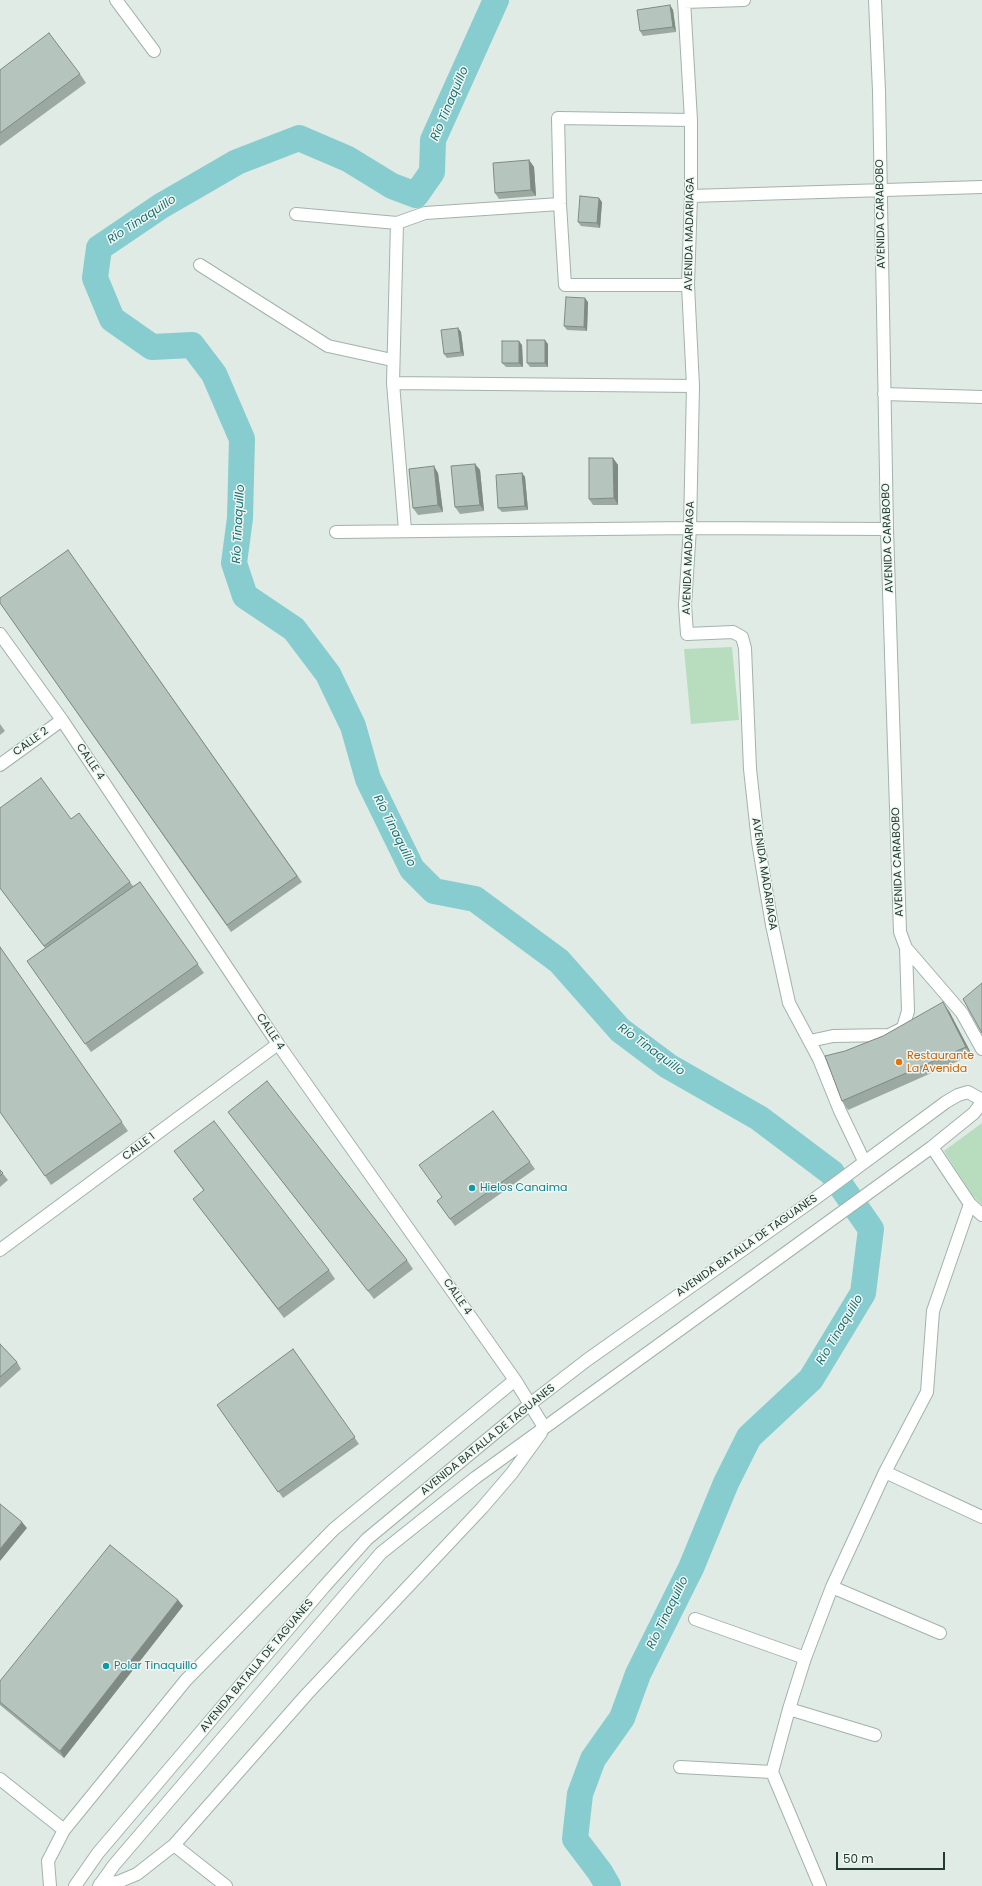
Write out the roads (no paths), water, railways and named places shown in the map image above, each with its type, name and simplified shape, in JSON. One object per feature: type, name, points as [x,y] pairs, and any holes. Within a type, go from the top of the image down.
[{"type":"street","points":[[116,0],[154,51]]},
{"type":"street","points":[[684,1],[744,0]]},
{"type":"street","name":"AVENIDA CARABOBO","points":[[875,0],[879,91],[887,529],[900,932],[906,948],[962,1013],[982,1048]]},
{"type":"street","name":"AVENIDA MADARIAGA","points":[[684,1],[691,120],[692,196],[688,285],[693,386],[690,528],[685,605],[687,634],[733,632],[742,637],[745,648],[750,769],[759,850],[772,926],[789,1003],[810,1041],[860,1165]]},
{"type":"street","points":[[688,285],[565,286],[560,204],[558,118],[691,120]]},
{"type":"street","points":[[692,196],[982,187]]},
{"type":"street","points":[[296,214],[397,223],[425,213],[560,204]]},
{"type":"street","points":[[397,223],[392,360],[405,530]]},
{"type":"street","points":[[200,265],[328,346],[392,360]]},
{"type":"street","points":[[393,383],[693,386]]},
{"type":"street","points":[[884,394],[982,397]]},
{"type":"street","points":[[336,532],[405,530],[690,528],[887,529]]},
{"type":"street","name":"CALLE 4","points":[[0,634],[62,720],[278,1044],[515,1380],[544,1427]]},
{"type":"street","name":"CALLE 2","points":[[0,765],[62,720]]},
{"type":"street","points":[[810,1041],[833,1036],[888,1035],[903,1028],[908,1011],[906,948]]},
{"type":"street","name":"CALLE 1","points":[[0,1250],[278,1044]]},
{"type":"street","name":"AVENIDA BATALLA DE TAGUANES","points":[[75,1886],[98,1853],[323,1588],[367,1539],[530,1404],[587,1360],[816,1198],[946,1102],[958,1095],[968,1092],[982,1101],[974,1113],[932,1147],[544,1427],[475,1478],[381,1553],[99,1885]]},
{"type":"street","points":[[932,1147],[970,1204],[982,1215]]},
{"type":"street","points":[[820,1886],[772,1772],[805,1658],[832,1587],[885,1472],[926,1392],[933,1311],[970,1204]]},
{"type":"street","points":[[50,1886],[48,1861],[64,1830],[186,1680],[334,1529],[515,1380]]},
{"type":"street","points":[[99,1885],[118,1882],[137,1874],[174,1845],[307,1694],[482,1508],[512,1473],[538,1438],[544,1427]]},
{"type":"street","points":[[885,1472],[982,1517]]},
{"type":"street","points":[[832,1587],[940,1633]]},
{"type":"street","points":[[695,1619],[805,1658]]},
{"type":"street","points":[[789,1709],[874,1735]]},
{"type":"street","points":[[680,1767],[772,1772]]},
{"type":"street","points":[[0,1779],[64,1830]]},
{"type":"street","points":[[174,1845],[226,1886]]},
{"type":"waterway","name":"Río Tinaquillo","points":[[496,0],[433,140],[432,172],[416,195],[392,186],[348,159],[299,138],[237,162],[161,206],[99,248],[95,278],[112,319],[152,347],[192,345],[214,374],[242,439],[240,518],[234,563],[245,596],[294,629],[328,674],[353,726],[368,779],[412,869],[434,891],[475,899],[559,961],[620,1030],[668,1066],[759,1118],[832,1173],[871,1229],[863,1293],[811,1379],[749,1437],[726,1483],[691,1568],[638,1674],[622,1718],[593,1759],[580,1794],[575,1839],[600,1872],[608,1886]]},
{"type":"place","name":"Restaurante La Avenida","points":[[899,1062]]},
{"type":"place","name":"Hielos Canaima","points":[[472,1188]]},
{"type":"place","name":"Polar Tinaquillo","points":[[106,1666]]}]
